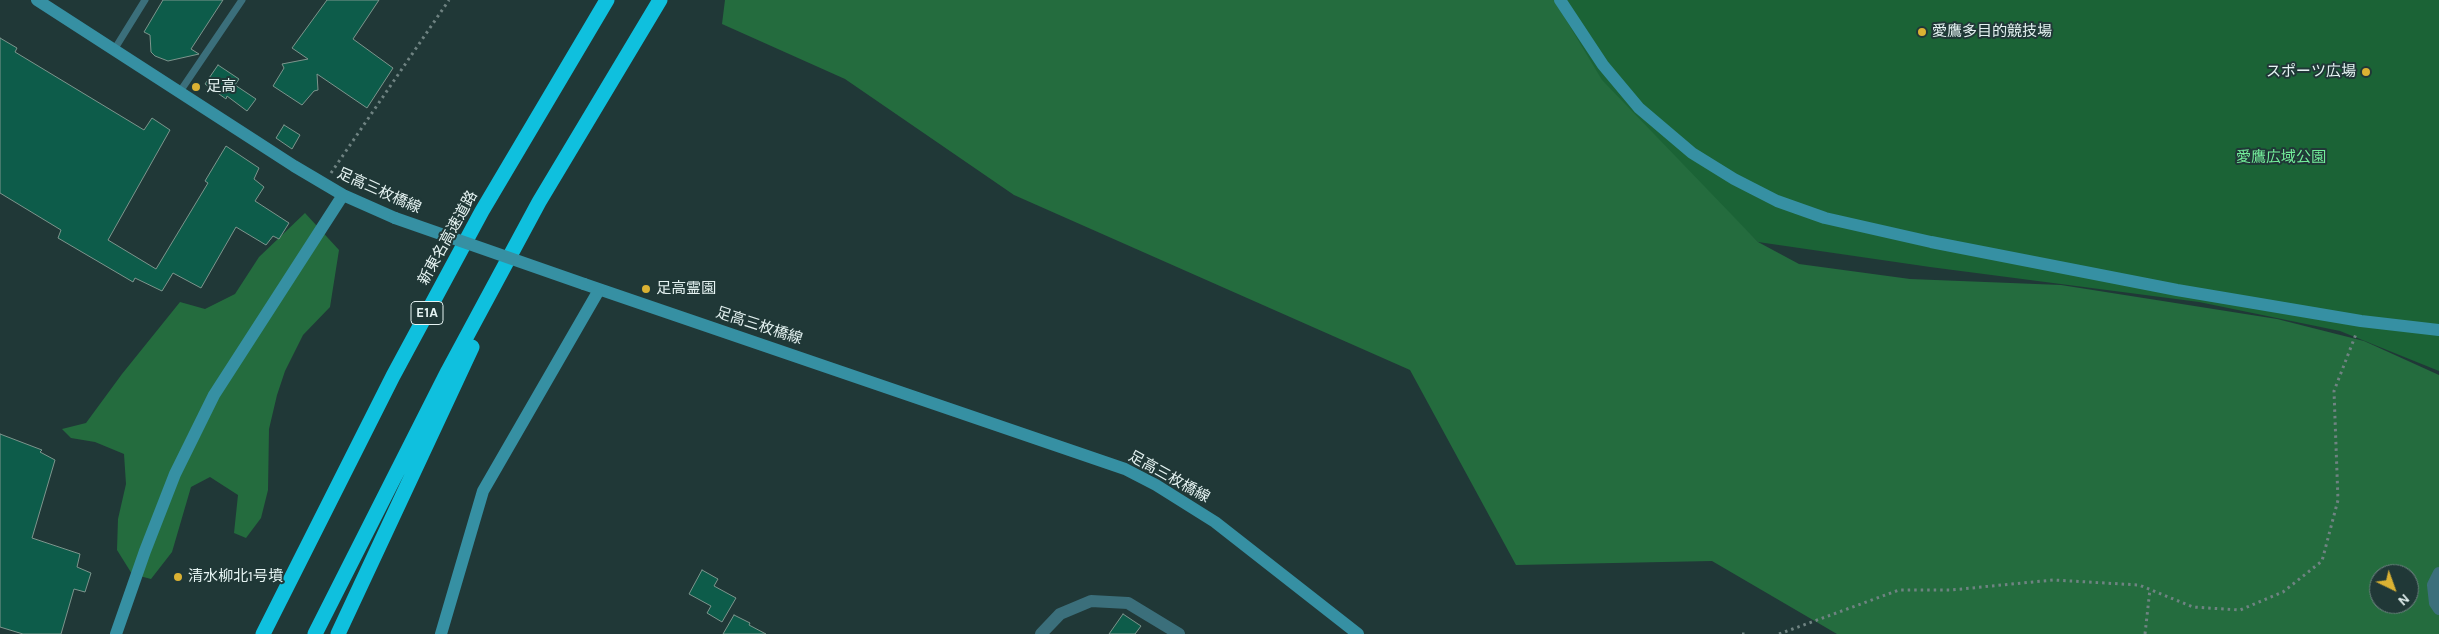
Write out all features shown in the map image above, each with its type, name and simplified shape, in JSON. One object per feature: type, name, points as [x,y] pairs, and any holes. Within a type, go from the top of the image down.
[{"type":"highway","name":"新東名高速道路","points":[[263,634],[393,376],[477,219],[608,0]]},
{"type":"highway","points":[[316,634],[448,371],[539,202],[660,0]]},
{"type":"highway","points":[[338,634],[539,202]]},
{"type":"street","name":"足高三枚橋線","points":[[37,0],[324,184],[394,218],[599,290],[1125,469],[1156,485],[1215,522],[1358,634]]},
{"type":"street","points":[[1560,0],[1603,65],[1639,108],[1692,153],[1734,179],[1777,201],[1825,218],[1931,242],[2178,290],[2361,321],[2439,330]]},
{"type":"street","points":[[116,634],[145,551],[175,474],[214,395],[344,195]]},
{"type":"street","points":[[441,634],[483,491],[599,290]]},
{"type":"street","points":[[2439,573],[2433,585],[2435,603],[2439,609]]},
{"type":"street","points":[[1041,634],[1060,614],[1091,601],[1128,603],[1178,634]]},
{"type":"lane","points":[[114,50],[145,0]]},
{"type":"lane","points":[[180,93],[242,0]]},
{"type":"path","points":[[324,184],[449,0]]},
{"type":"path","points":[[1779,634],[1899,590],[1951,590],[2053,580],[2139,585],[2193,607],[2240,610],[2284,592],[2322,561],[2338,500],[2334,391],[2361,321]]},
{"type":"path","points":[[2145,634],[2150,589]]},
{"type":"green space","points":[[725,0],[1554,0],[1602,80],[1758,242],[1799,264],[1910,279],[2061,285],[2277,319],[2364,341],[2439,375],[2439,634],[1837,634],[1712,561],[1516,565],[1410,370],[1014,195],[845,79],[722,24]]},
{"type":"green space","name":"愛鷹広域公園","points":[[1511,0],[2439,0],[2439,371],[2340,331],[2199,302],[1930,267],[1758,242]]},
{"type":"green space","points":[[305,213],[339,250],[330,307],[303,335],[285,371],[277,395],[269,429],[268,490],[261,518],[246,538],[234,533],[238,495],[210,477],[191,487],[172,552],[151,579],[132,574],[117,550],[118,519],[126,484],[124,454],[95,442],[71,438],[62,429],[86,423],[122,374],[180,302],[205,309],[235,294],[259,257]]},
{"type":"building","points":[[163,0],[223,0],[191,49],[199,54],[168,61],[155,56],[151,52],[150,35],[144,32]]},
{"type":"building","points":[[327,0],[379,0],[353,39],[393,68],[367,108],[317,74],[318,90],[314,91],[302,105],[273,86],[284,68],[282,64],[308,59],[292,48]]},
{"type":"building","points":[[0,38],[17,48],[15,52],[144,130],[152,118],[170,130],[108,240],[156,269],[208,183],[205,181],[226,146],[259,168],[254,179],[264,187],[255,201],[289,223],[279,239],[273,236],[266,245],[236,227],[201,288],[173,273],[162,291],[135,278],[133,282],[58,238],[61,230],[0,193]]},
{"type":"building","points":[[218,65],[239,79],[235,85],[256,99],[247,111],[227,96],[226,99],[205,84]]},
{"type":"building","points":[[284,125],[300,135],[292,149],[276,138]]},
{"type":"building","points":[[0,434],[42,450],[40,452],[55,460],[32,538],[80,554],[77,567],[91,573],[85,592],[74,589],[61,634],[23,634],[0,627]]},
{"type":"building","points":[[702,570],[718,579],[714,586],[736,598],[722,622],[707,613],[711,606],[689,594]]},
{"type":"building","points":[[1123,614],[1141,626],[1135,634],[1109,634]]},
{"type":"building","points":[[734,615],[750,623],[749,625],[766,634],[723,634]]},
{"type":"place","name":"愛鷹多目的競技場","points":[[1922,32]]},
{"type":"place","name":"スポーツ広場","points":[[2366,72]]},
{"type":"place","name":"足高","points":[[196,87]]},
{"type":"place","name":"足高霊園","points":[[646,289]]},
{"type":"place","name":"清水柳北1号墳","points":[[178,577]]}]
